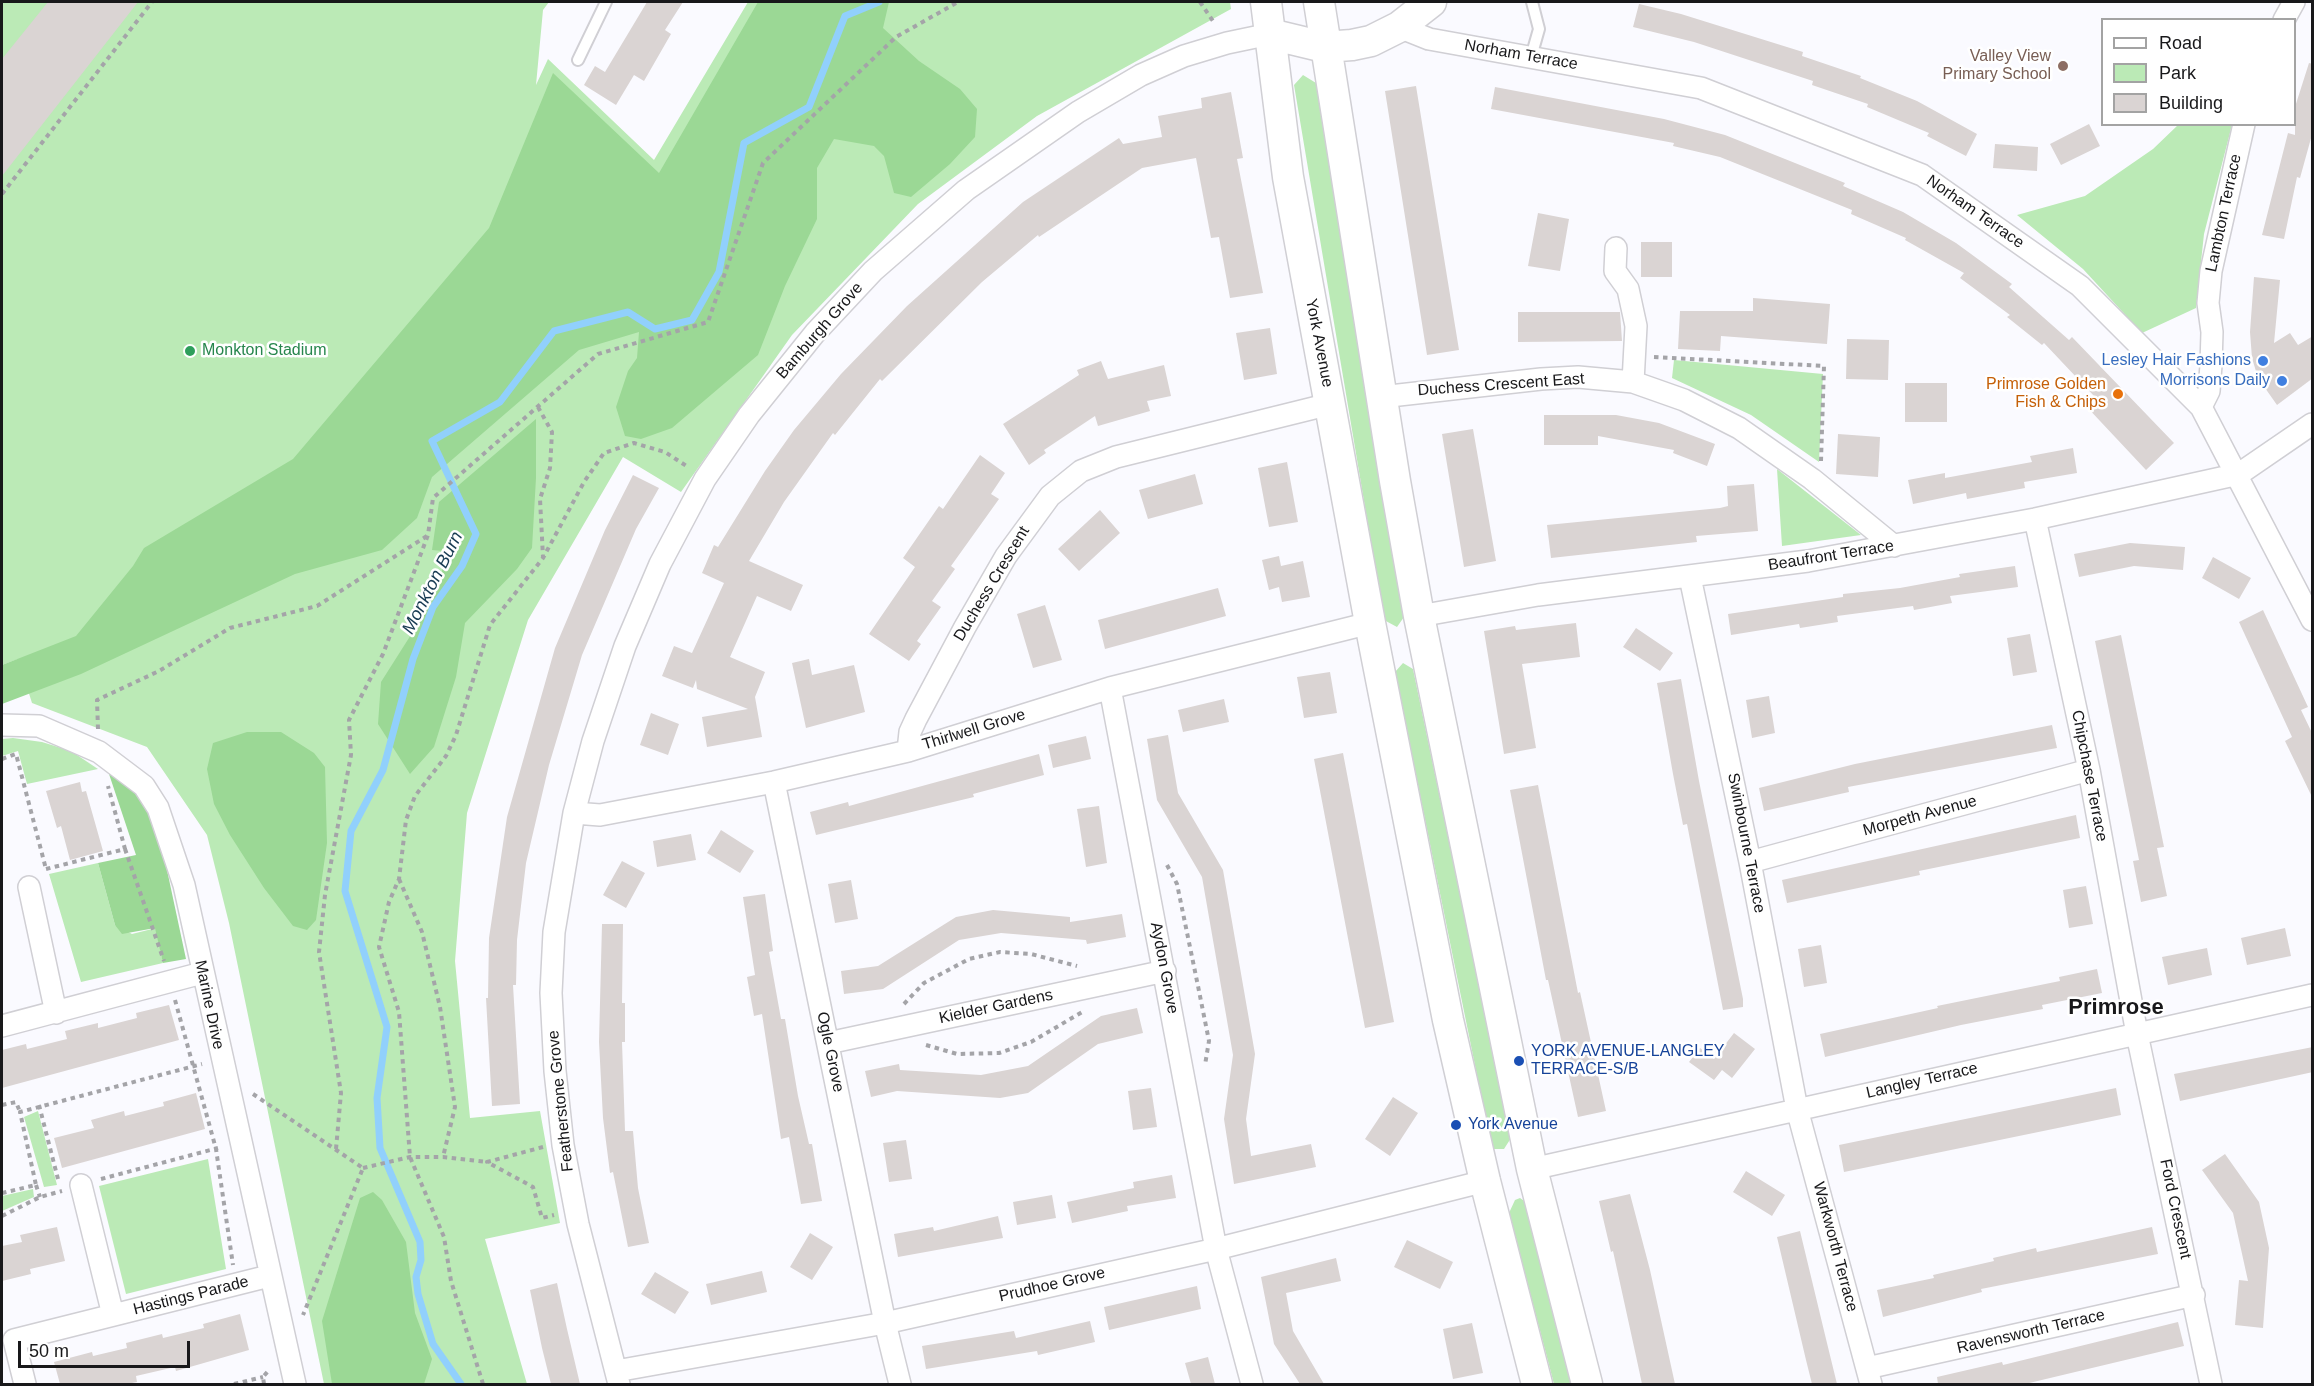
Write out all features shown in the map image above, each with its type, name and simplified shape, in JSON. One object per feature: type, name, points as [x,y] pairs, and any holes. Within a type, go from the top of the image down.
[{"type":"main road","name":"York Avenue","points":[[1266,2],[1288,177],[1370,623],[1448,1020],[1485,1181],[1537,1384]]},
{"type":"main road","points":[[1319,2],[1324,47],[1381,397],[1422,628],[1532,1168],[1587,1384]]},
{"type":"main road","points":[[1270,34],[1324,47],[1371,41],[1399,27],[1431,2]]},
{"type":"main road","points":[[1376,652],[1422,628]]},
{"type":"main road","points":[[1485,1181],[1532,1168]]},
{"type":"street","points":[[2285,18],[2294,2]]},
{"type":"street","name":"Norham Terrace","points":[[1399,27],[1429,39],[1701,88],[1922,175],[2080,286],[2201,407],[2239,474],[2313,620]]},
{"type":"street","name":"Bamburgh Grove","points":[[574,813],[593,741],[625,646],[660,564],[705,479],[749,415],[815,333],[873,271],[966,190],[1078,112],[1141,75],[1184,56],[1227,43],[1270,34]]},
{"type":"street","name":"Lambton Terrace","points":[[2201,407],[2209,391],[2211,365],[2212,332],[2208,303],[2211,271],[2244,126]]},
{"type":"street","points":[[1616,248],[1615,271],[1628,289],[1636,326],[1633,382]]},
{"type":"street","name":"Duchess Crescent East","points":[[1381,397],[1541,379],[1578,377],[1633,382],[1684,400],[1739,429],[1820,486],[1894,546]]},
{"type":"street","name":"Duchess Crescent","points":[[908,751],[913,726],[965,627],[1006,556],[1050,496],[1081,471],[1116,457],[1330,404]]},
{"type":"street","points":[[2239,474],[2313,424]]},
{"type":"street","name":"Beaufront Terrace","points":[[1422,628],[1538,595],[1690,577],[1894,546],[2035,519],[2239,474]]},
{"type":"street","name":"Chipchase Terrace","points":[[2035,519],[2089,770],[2137,1034]]},
{"type":"street","name":"Swinbourne Terrace","points":[[1690,577],[1750,862],[1797,1109]]},
{"type":"street","name":"Thirlwell Grove","points":[[574,813],[600,815],[774,782],[908,751],[1110,688],[1370,623]]},
{"type":"street","name":"Aydon Grove","points":[[1110,688],[1216,1249],[1252,1384]]},
{"type":"street","name":"Marine Drive","points":[[2,725],[39,726],[99,752],[144,786],[158,808],[184,885],[269,1276],[296,1384]]},
{"type":"street","name":"Morpeth Avenue","points":[[1750,862],[2089,770]]},
{"type":"street","name":"Ogle Grove","points":[[774,782],[885,1323],[900,1384]]},
{"type":"street","name":"Featherstone Grove","points":[[574,813],[555,932],[551,993],[555,1071],[563,1145],[576,1212],[617,1378]]},
{"type":"street","points":[[29,887],[56,1013]]},
{"type":"street","name":"Kielder Gardens","points":[[828,1043],[1165,971]]},
{"type":"street","points":[[2,1026],[202,973]]},
{"type":"street","name":"Langley Terrace","points":[[1532,1168],[2313,995]]},
{"type":"street","name":"Ford Crescent","points":[[2137,1034],[2211,1384]]},
{"type":"street","name":"Warkworth Terrace","points":[[1797,1109],[1869,1376]]},
{"type":"street","name":"Prudhoe Grove","points":[[617,1378],[885,1323],[1216,1249],[1485,1181]]},
{"type":"street","name":"Hastings Parade","points":[[71,1187],[113,1315]]},
{"type":"street","name":"Hastings Parade","points":[[25,1384],[14,1340],[269,1276]]},
{"type":"street","name":"Ravensworth Terrace","points":[[1869,1376],[2194,1295]]},
{"type":"lane","points":[[578,60],[606,2]]},
{"type":"lane","points":[[1532,2],[1539,29],[1532,57]]},
{"type":"path","points":[[2,194],[152,2]]},
{"type":"path","points":[[336,1149],[341,1093],[319,952],[325,896],[351,755],[349,720],[383,654],[428,535],[433,498],[598,354],[708,322],[763,163],[896,37],[958,2]]},
{"type":"path","points":[[1635,356],[1824,366],[1820,486]]},
{"type":"path","points":[[538,407],[552,432],[550,468],[540,499],[543,558]]},
{"type":"path","points":[[483,1384],[451,1281],[444,1237],[410,1157],[399,1012],[379,947],[389,902],[399,879],[406,820],[415,796],[446,756],[456,735],[490,625],[543,558],[584,482],[604,453],[634,443],[665,452],[705,479]]},
{"type":"path","points":[[29,887],[25,874],[125,849],[99,752],[97,700],[159,671],[230,628],[317,606],[428,535]]},
{"type":"path","points":[[2,759],[16,754],[46,869]]},
{"type":"path","points":[[399,879],[422,932],[440,1007],[455,1107],[443,1157]]},
{"type":"path","points":[[876,1032],[924,983],[969,959],[1000,952],[1020,953],[1080,967]]},
{"type":"path","points":[[920,1044],[957,1054],[999,1053],[1031,1042],[1086,1009]]},
{"type":"path","points":[[20,1112],[39,1105],[223,1067],[363,1168],[410,1157],[443,1157],[488,1162],[533,1187],[542,1218],[576,1212]]},
{"type":"path","points":[[2,1105],[16,1101],[40,1197]]},
{"type":"path","points":[[39,1105],[71,1187]]},
{"type":"path","points":[[2,1216],[40,1197],[71,1187],[240,1143]]},
{"type":"path","points":[[488,1162],[527,1149],[563,1145]]},
{"type":"path","points":[[216,1149],[236,1285]]},
{"type":"path","points":[[287,1349],[320,1279],[363,1168]]},
{"type":"path","points":[[2,1193],[36,1185]]},
{"type":"path","points":[[234,1384],[263,1377]]},
{"type":"green space","points":[[2,2],[549,2],[543,10],[536,85],[548,59],[654,160],[748,2],[1230,2],[1231,9],[1037,116],[918,204],[792,335],[681,492],[623,457],[528,620],[467,813],[455,961],[470,1118],[540,1111],[560,1223],[485,1239],[527,1384],[324,1384],[229,923],[207,835],[147,747],[32,703],[18,659],[2,665]]},
{"type":"green space","points":[[758,2],[889,2],[883,28],[919,61],[960,89],[977,109],[975,137],[950,164],[911,197],[894,193],[884,156],[874,146],[834,139],[817,168],[817,219],[785,286],[758,355],[672,428],[641,439],[625,436],[616,407],[628,371],[637,358],[639,332],[579,350],[432,477],[417,518],[382,550],[295,574],[81,674],[2,704],[2,665],[76,636],[133,566],[144,548],[293,459],[489,228],[553,73],[659,173]]},
{"type":"green space","points":[[1303,75],[1316,83],[1404,617],[1397,627],[1384,620],[1294,85]]},
{"type":"green space","points":[[2177,126],[2232,126],[2204,234],[2196,308],[2142,333],[2083,269],[2017,215],[2085,196],[2153,149]]},
{"type":"green space","points":[[1674,360],[1823,374],[1819,462],[1751,415],[1672,378]]},
{"type":"green space","points":[[536,419],[536,478],[532,548],[517,569],[465,623],[456,677],[434,747],[410,774],[378,724],[381,682],[421,619],[442,572],[443,551],[432,550],[439,502]]},
{"type":"green space","points":[[1777,469],[1861,535],[1782,546]]},
{"type":"green space","points":[[1403,663],[1413,669],[1511,1138],[1504,1149],[1492,1149],[1395,672]]},
{"type":"green space","points":[[247,732],[281,732],[314,753],[325,767],[327,843],[316,920],[307,930],[293,926],[264,888],[230,835],[214,804],[207,769],[213,743]]},
{"type":"green space","points":[[13,738],[42,742],[71,751],[98,769],[27,784],[18,751],[2,756],[2,739]]},
{"type":"green space","points":[[108,771],[142,797],[164,856],[186,959],[163,963],[155,928],[122,934],[115,925],[98,863],[136,855]]},
{"type":"green space","points":[[98,863],[115,925],[132,934],[156,928],[163,963],[81,982],[49,874]]},
{"type":"green space","points":[[38,1111],[57,1185],[44,1187],[24,1117]]},
{"type":"green space","points":[[208,1159],[226,1269],[126,1294],[99,1186]]},
{"type":"green space","points":[[33,1189],[34,1197],[2,1211],[2,1196]]},
{"type":"green space","points":[[373,1192],[382,1200],[406,1242],[415,1313],[432,1359],[424,1384],[332,1384],[322,1321],[360,1198]]},
{"type":"green space","points":[[1520,1198],[1530,1205],[1575,1384],[1554,1384],[1509,1213],[1515,1200]]},
{"type":"building","points":[[48,2],[138,2],[2,176],[2,59]]},
{"type":"building","points":[[647,2],[683,2],[665,30],[671,34],[644,81],[634,75],[616,105],[584,85],[595,66],[605,72]]},
{"type":"building","points":[[1639,4],[1681,14],[1803,52],[1802,56],[1861,76],[1860,78],[1917,101],[1977,134],[1966,156],[1927,136],[1929,133],[1867,107],[1868,104],[1812,85],[1813,81],[1694,42],[1633,27]]},
{"type":"building","points":[[2309,63],[2313,64],[2313,131],[2300,178],[2297,177],[2284,239],[2262,235],[2288,133],[2295,135],[2296,104]]},
{"type":"building","points":[[1416,86],[1459,350],[1427,355],[1385,91]]},
{"type":"building","points":[[1495,87],[1664,119],[1725,135],[1845,183],[1843,186],[1903,212],[1956,243],[2012,284],[2009,287],[2069,340],[2072,337],[2174,443],[2146,470],[2085,405],[2094,396],[2044,343],[2042,345],[2007,317],[2010,315],[1960,278],[1964,273],[1905,240],[1906,238],[1851,214],[1852,210],[1720,157],[1673,146],[1674,143],[1491,109]]},
{"type":"building","points":[[1231,92],[1243,158],[1237,159],[1263,293],[1230,298],[1219,237],[1211,238],[1196,158],[1142,168],[1039,237],[1038,235],[982,282],[882,381],[880,379],[835,435],[833,433],[784,502],[749,561],[803,585],[791,611],[757,596],[730,657],[765,672],[755,697],[762,737],[707,747],[702,717],[748,709],[697,689],[696,680],[693,688],[662,676],[674,646],[692,653],[724,583],[702,573],[714,545],[718,547],[765,471],[794,430],[841,374],[907,306],[1023,202],[1119,138],[1123,144],[1162,137],[1158,116],[1202,108],[1201,98]]},
{"type":"building","points":[[2089,124],[2100,146],[2061,165],[2050,144]]},
{"type":"building","points":[[1995,144],[2038,147],[2037,171],[1993,168]]},
{"type":"building","points":[[1538,213],[1569,219],[1560,271],[1528,266]]},
{"type":"building","points":[[1641,242],[1672,242],[1672,277],[1641,277]]},
{"type":"building","points":[[2254,277],[2280,280],[2274,343],[2290,333],[2298,345],[2313,336],[2313,378],[2277,405],[2258,378],[2252,358],[2250,332]]},
{"type":"building","points":[[1753,298],[1830,304],[1827,344],[1721,336],[1720,351],[1678,349],[1680,311],[1753,311]]},
{"type":"building","points":[[1518,312],[1620,312],[1622,341],[1518,342]]},
{"type":"building","points":[[1270,328],[1277,374],[1244,380],[1236,333]]},
{"type":"building","points":[[1847,339],[1889,340],[1888,380],[1846,379]]},
{"type":"building","points":[[1101,361],[1108,379],[1164,365],[1171,396],[1147,401],[1150,411],[1098,426],[1095,416],[1044,450],[1046,453],[1029,465],[1003,424],[1079,375],[1077,370]]},
{"type":"building","points":[[1905,383],[1947,383],[1947,422],[1905,422]]},
{"type":"building","points":[[1544,415],[1616,415],[1659,423],[1715,444],[1707,466],[1673,453],[1674,450],[1598,436],[1598,445],[1544,445]]},
{"type":"building","points":[[1473,429],[1496,561],[1464,567],[1442,434]]},
{"type":"building","points":[[1838,434],[1880,437],[1878,477],[1836,474]]},
{"type":"building","points":[[2073,448],[2077,473],[2024,482],[2025,488],[1967,499],[1966,493],[1913,504],[1908,480],[1945,473],[1945,478],[2032,462],[2030,456]]},
{"type":"building","points":[[980,455],[1005,473],[991,494],[999,499],[951,566],[955,569],[932,601],[941,607],[917,641],[921,644],[909,661],[869,634],[915,567],[903,558],[939,506],[943,509]]},
{"type":"building","points":[[1287,462],[1298,522],[1269,527],[1258,468]]},
{"type":"building","points":[[1195,474],[1203,504],[1148,519],[1139,490]]},
{"type":"building","points":[[633,475],[659,488],[636,529],[582,655],[549,765],[526,863],[517,940],[516,985],[513,985],[520,1104],[492,1106],[486,998],[488,998],[489,938],[507,817],[555,648],[605,530]]},
{"type":"building","points":[[1754,484],[1758,531],[1696,536],[1697,542],[1551,558],[1547,525],[1720,508],[1728,506],[1727,486]]},
{"type":"building","points":[[1100,510],[1120,533],[1079,571],[1058,549]]},
{"type":"building","points":[[2130,543],[2185,547],[2183,570],[2134,566],[2079,577],[2074,554]]},
{"type":"building","points":[[1279,556],[1281,566],[1303,561],[1310,597],[1282,602],[1279,587],[1269,590],[1262,560]]},
{"type":"building","points":[[2213,557],[2251,578],[2239,599],[2202,578]]},
{"type":"building","points":[[2015,566],[2018,587],[1950,596],[1952,603],[1914,610],[1913,606],[1837,616],[1838,622],[1800,628],[1799,624],[1731,635],[1728,614],[1843,597],[1843,594],[1900,588],[1960,577],[1959,574]]},
{"type":"building","points":[[1218,588],[1226,616],[1105,649],[1098,620]]},
{"type":"building","points":[[1045,605],[1062,660],[1033,668],[1017,614]]},
{"type":"building","points":[[2263,610],[2308,707],[2301,710],[2313,735],[2313,799],[2285,741],[2292,737],[2239,622]]},
{"type":"building","points":[[1576,623],[1580,657],[1522,664],[1536,748],[1504,754],[1484,631],[1515,626],[1516,630]]},
{"type":"building","points":[[1636,628],[1673,653],[1660,671],[1623,647]]},
{"type":"building","points":[[2030,634],[2037,672],[2013,676],[2007,638]]},
{"type":"building","points":[[2121,635],[2164,847],[2157,848],[2167,896],[2141,902],[2133,861],[2139,860],[2095,641]]},
{"type":"building","points":[[809,659],[812,675],[854,665],[865,712],[806,728],[792,663]]},
{"type":"building","points":[[1330,672],[1337,713],[1304,718],[1297,677]]},
{"type":"building","points":[[1681,679],[1743,1007],[1723,1010],[1687,824],[1683,825],[1673,774],[1657,683]]},
{"type":"building","points":[[1769,696],[1775,733],[1752,738],[1746,700]]},
{"type":"building","points":[[1224,699],[1229,722],[1183,732],[1178,710]]},
{"type":"building","points":[[651,713],[679,724],[668,755],[640,745]]},
{"type":"building","points":[[2052,725],[2057,748],[1848,787],[1849,792],[1764,811],[1759,788],[1855,764]]},
{"type":"building","points":[[1168,735],[1178,793],[1223,870],[1255,1054],[1246,1119],[1251,1156],[1311,1144],[1316,1167],[1234,1184],[1224,1119],[1233,1055],[1202,877],[1157,800],[1147,739]]},
{"type":"building","points":[[1086,736],[1091,759],[1053,768],[1048,745]]},
{"type":"building","points":[[1343,753],[1394,1022],[1365,1028],[1314,759]]},
{"type":"building","points":[[1039,754],[1044,775],[973,794],[974,797],[816,835],[810,812],[848,802],[849,806]]},
{"type":"building","points":[[80,782],[82,792],[86,791],[103,851],[70,860],[61,826],[57,828],[46,791]]},
{"type":"building","points":[[1538,785],[1578,993],[1580,992],[1606,1111],[1578,1117],[1548,980],[1546,980],[1510,790]]},
{"type":"building","points":[[1099,806],[1107,863],[1086,867],[1077,809]]},
{"type":"building","points":[[2076,815],[2080,838],[1919,871],[1920,875],[1787,903],[1782,880]]},
{"type":"building","points":[[721,830],[754,851],[740,873],[707,853]]},
{"type":"building","points":[[691,834],[696,860],[657,867],[653,841]]},
{"type":"building","points":[[622,861],[645,873],[626,908],[603,895]]},
{"type":"building","points":[[851,880],[858,919],[835,923],[828,884]]},
{"type":"building","points":[[2086,886],[2093,924],[2069,928],[2063,890]]},
{"type":"building","points":[[765,894],[773,951],[769,952],[781,1019],[785,1019],[798,1096],[809,1144],[812,1144],[822,1201],[801,1204],[789,1137],[781,1139],[762,1014],[754,1016],[747,977],[755,975],[743,897]]},
{"type":"building","points":[[993,910],[1070,917],[1070,922],[1122,914],[1126,937],[1087,944],[1086,940],[1001,933],[959,940],[883,989],[844,994],[841,971],[878,966],[956,917]]},
{"type":"building","points":[[602,924],[623,924],[622,1003],[625,1003],[625,1042],[622,1042],[625,1131],[633,1131],[638,1188],[649,1243],[628,1247],[613,1172],[610,1173],[603,1118],[599,1042]]},
{"type":"building","points":[[2285,928],[2291,956],[2247,965],[2241,938]]},
{"type":"building","points":[[1821,945],[1827,983],[1804,987],[1798,949]]},
{"type":"building","points":[[2207,948],[2212,975],[2168,985],[2162,957]]},
{"type":"building","points":[[2097,969],[2102,993],[2042,1005],[2043,1009],[1961,1025],[1825,1057],[1820,1034],[1938,1008],[1937,1006],[2060,981],[2059,977]]},
{"type":"building","points":[[169,1005],[179,1040],[2,1088],[2,1050],[26,1044],[27,1049],[67,1039],[65,1031],[98,1023],[98,1028],[137,1018],[136,1013]]},
{"type":"building","points":[[1137,1008],[1143,1033],[1098,1044],[1028,1093],[1000,1098],[897,1091],[871,1097],[865,1071],[899,1064],[900,1070],[981,1075],[1028,1066],[1101,1016]]},
{"type":"building","points":[[1734,1033],[1755,1049],[1732,1078],[1722,1070],[1714,1080],[1689,1062],[1700,1048],[1714,1059]]},
{"type":"building","points":[[2313,1047],[2313,1072],[2180,1101],[2174,1074]]},
{"type":"building","points":[[1151,1088],[1157,1127],[1133,1130],[1128,1091]]},
{"type":"building","points":[[2116,1088],[2121,1115],[1844,1172],[1839,1145]]},
{"type":"building","points":[[196,1093],[205,1129],[62,1168],[54,1138],[94,1128],[91,1120],[124,1111],[125,1116],[164,1106],[163,1102]]},
{"type":"building","points":[[1393,1097],[1418,1113],[1390,1156],[1365,1139]]},
{"type":"building","points":[[906,1140],[912,1179],[889,1182],[883,1143]]},
{"type":"building","points":[[2225,1154],[2259,1202],[2269,1248],[2263,1328],[2235,1325],[2239,1280],[2248,1281],[2233,1213],[2202,1170]]},
{"type":"building","points":[[1746,1171],[1785,1195],[1772,1216],[1733,1192]]},
{"type":"building","points":[[1172,1175],[1176,1198],[1127,1206],[1128,1211],[1072,1223],[1067,1202],[1134,1188],[1133,1182]]},
{"type":"building","points":[[1630,1194],[1650,1270],[1675,1384],[1642,1384],[1613,1251],[1611,1252],[1599,1201]]},
{"type":"building","points":[[1052,1195],[1056,1218],[1017,1225],[1013,1202]]},
{"type":"building","points":[[998,1216],[1003,1238],[898,1257],[894,1234],[933,1227],[934,1231]]},
{"type":"building","points":[[57,1227],[65,1261],[30,1269],[31,1274],[2,1281],[2,1246],[22,1242],[20,1235]]},
{"type":"building","points":[[2152,1227],[2158,1254],[1981,1289],[1982,1292],[1883,1317],[1877,1290],[1934,1278],[1933,1275],[1994,1261],[1993,1258],[2036,1248],[2037,1252]]},
{"type":"building","points":[[1800,1231],[1837,1384],[1812,1384],[1806,1360],[1777,1237]]},
{"type":"building","points":[[810,1233],[833,1247],[812,1280],[790,1267]]},
{"type":"building","points":[[1407,1240],[1453,1262],[1440,1289],[1394,1267]]},
{"type":"building","points":[[1336,1258],[1341,1281],[1286,1293],[1293,1331],[1324,1384],[1300,1384],[1274,1344],[1261,1277]]},
{"type":"building","points":[[762,1271],[767,1292],[711,1305],[706,1284]]},
{"type":"building","points":[[655,1272],[689,1292],[675,1314],[641,1294]]},
{"type":"building","points":[[557,1283],[580,1384],[551,1384],[542,1348],[530,1290]]},
{"type":"building","points":[[1197,1286],[1201,1309],[1109,1330],[1104,1307]]},
{"type":"building","points":[[240,1314],[249,1350],[176,1371],[175,1367],[136,1376],[137,1382],[127,1384],[60,1384],[54,1362],[92,1352],[93,1356],[127,1348],[126,1343],[162,1334],[163,1338],[204,1328],[203,1324]]},
{"type":"building","points":[[1090,1321],[1095,1342],[1038,1355],[1037,1351],[926,1369],[922,1346],[1014,1331],[1016,1338]]},
{"type":"building","points":[[2178,1322],[2184,1346],[2025,1384],[1938,1384],[1937,1377],[2002,1362],[2003,1365]]},
{"type":"building","points":[[1472,1323],[1483,1373],[1453,1379],[1443,1329]]},
{"type":"building","points":[[1208,1357],[1215,1384],[1191,1384],[1185,1363]]},
{"type":"waterway","name":"Monkton Burn","points":[[461,1384],[433,1344],[418,1294],[416,1277],[421,1260],[420,1242],[380,1148],[377,1098],[387,1027],[345,891],[351,831],[383,770],[413,659],[433,607],[462,566],[476,534],[432,441],[500,402],[554,331],[628,312],[655,329],[692,320],[719,272],[744,143],[809,107],[845,16],[879,2]]},
{"type":"place","name":"Valley View Primary School","points":[[2063,66]]},
{"type":"place","name":"Monkton Stadium","points":[[190,351]]},
{"type":"place","name":"Lesley Hair Fashions","points":[[2263,361]]},
{"type":"place","name":"Morrisons Daily","points":[[2282,381]]},
{"type":"place","name":"Primrose Golden Fish & Chips","points":[[2118,394]]},
{"type":"place","name":"YORK AVENUE-LANGLEY TERRACE-S/B","points":[[1519,1061]]},
{"type":"place","name":"York Avenue","points":[[1456,1125]]},
{"type":"district","name":"Primrose","points":[[2116,1008]]}]
